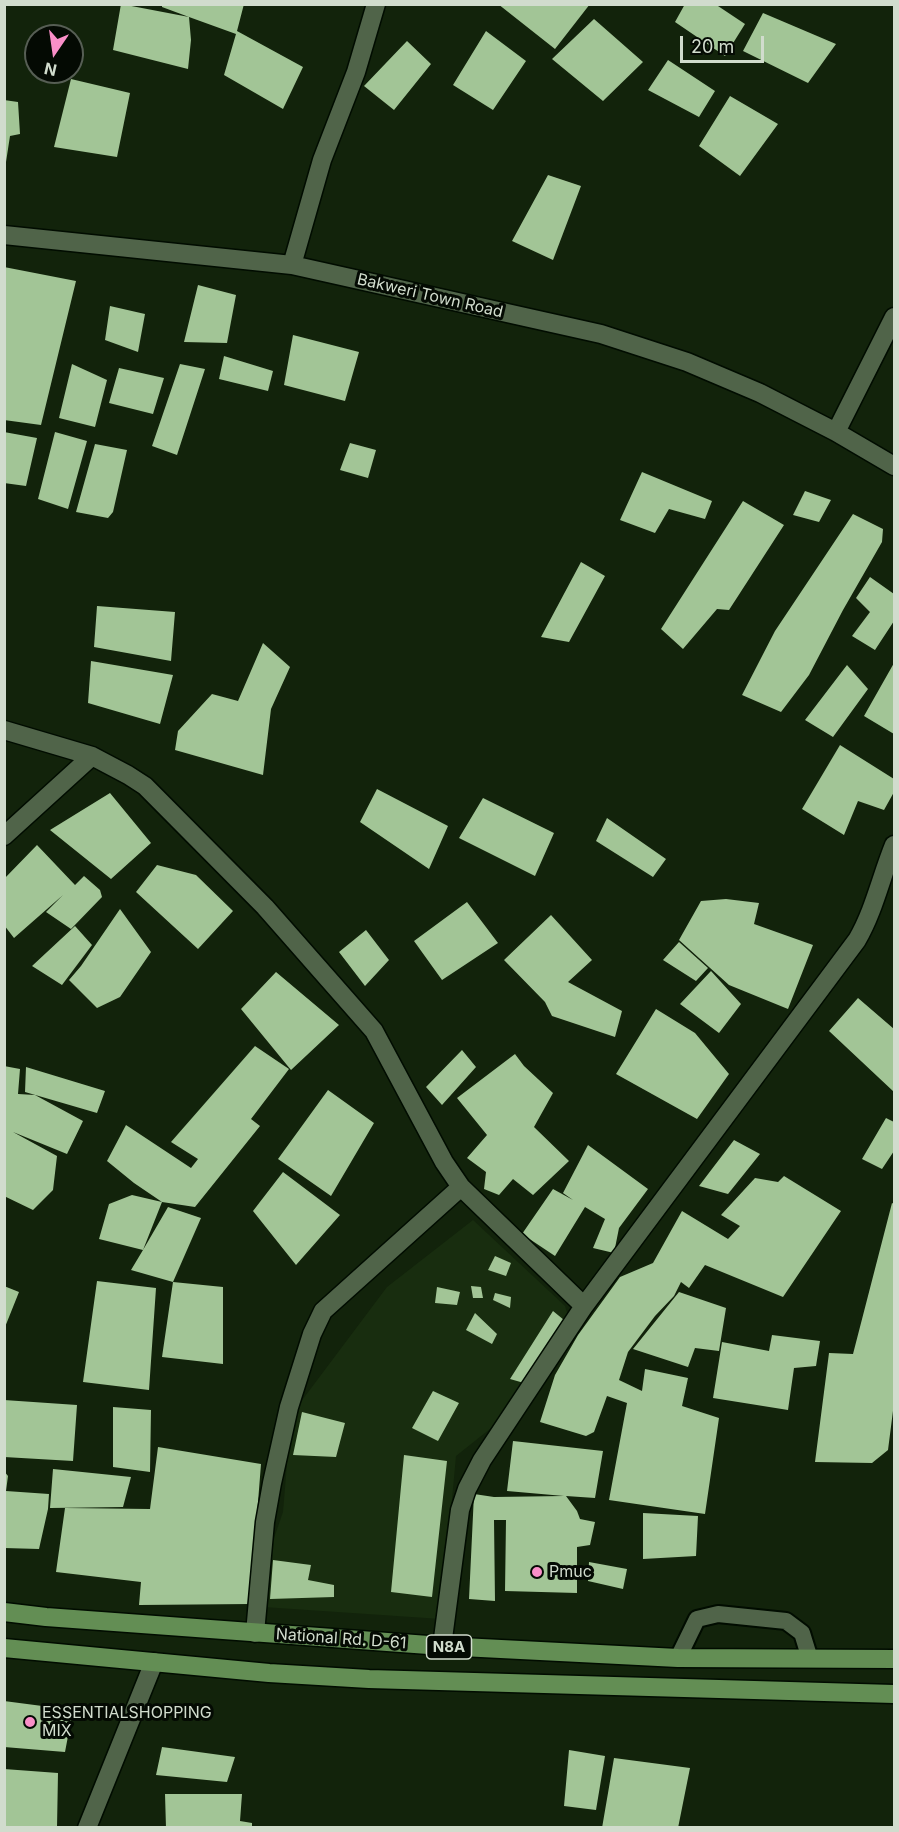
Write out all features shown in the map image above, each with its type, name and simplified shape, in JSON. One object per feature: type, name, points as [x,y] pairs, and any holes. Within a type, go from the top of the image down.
[{"type":"highway","name":"National Rd. D-61","points":[[4,1612],[442,1646],[678,1658],[894,1659]]},
{"type":"highway","name":"N8A","points":[[4,1648],[269,1673],[369,1679],[894,1694]]},
{"type":"street","points":[[292,265],[322,160],[356,72],[376,4]]},
{"type":"street","name":"Bakweri Town Road","points":[[4,235],[292,265],[602,334],[687,362],[760,393],[836,432],[894,466]]},
{"type":"street","points":[[836,432],[894,317]]},
{"type":"street","points":[[4,730],[92,756],[128,774],[145,786],[265,907],[374,1031],[444,1162],[461,1187],[584,1306]]},
{"type":"street","points":[[4,836],[92,756]]},
{"type":"street","points":[[442,1646],[460,1510],[467,1489],[482,1460],[584,1306],[850,950],[866,923],[894,845]]},
{"type":"street","points":[[255,1633],[265,1522],[272,1483],[289,1407],[312,1334],[323,1311],[461,1187]]},
{"type":"street","points":[[87,1827],[154,1662]]},
{"type":"lane","points":[[678,1658],[697,1619],[718,1614],[786,1621],[802,1632],[810,1659]]},
{"type":"shaded area","points":[[473,1220],[565,1306],[570,1322],[539,1390],[456,1456],[441,1619],[263,1607],[271,1547],[283,1512],[291,1415],[387,1287]]},
{"type":"building","points":[[121,4],[189,17],[191,40],[188,69],[113,50]]},
{"type":"building","points":[[162,4],[244,4],[237,31],[303,67],[283,109],[224,75],[236,34],[162,7]]},
{"type":"building","points":[[498,4],[590,4],[555,49]]},
{"type":"building","points":[[685,4],[715,4],[745,24],[725,56],[675,22]]},
{"type":"building","points":[[763,13],[836,44],[808,83],[743,51]]},
{"type":"building","points":[[594,19],[643,62],[603,101],[552,59]]},
{"type":"building","points":[[486,31],[526,61],[493,110],[453,85]]},
{"type":"building","points":[[407,41],[431,64],[394,110],[364,86]]},
{"type":"building","points":[[668,60],[715,91],[699,117],[648,90]]},
{"type":"building","points":[[84,82],[130,93],[117,157],[54,147],[70,84],[84,84]]},
{"type":"building","points":[[730,96],[778,124],[740,176],[699,146]]},
{"type":"building","points":[[4,100],[18,102],[20,134],[10,136],[6,162]]},
{"type":"building","points":[[548,175],[581,186],[553,260],[512,241]]},
{"type":"building","points":[[4,267],[76,281],[41,425],[4,420]]},
{"type":"building","points":[[198,285],[236,295],[227,343],[184,342]]},
{"type":"building","points":[[110,306],[145,314],[138,352],[105,340]]},
{"type":"building","points":[[293,335],[359,352],[345,401],[284,385]]},
{"type":"building","points":[[224,356],[273,371],[268,391],[219,379]]},
{"type":"building","points":[[72,364],[107,380],[95,427],[59,418]]},
{"type":"building","points":[[180,364],[205,369],[177,455],[152,446]]},
{"type":"building","points":[[119,368],[164,378],[153,414],[109,403]]},
{"type":"building","points":[[4,432],[37,438],[26,486],[4,483]]},
{"type":"building","points":[[55,432],[87,441],[68,509],[38,499]]},
{"type":"building","points":[[350,443],[376,450],[368,478],[340,470]]},
{"type":"building","points":[[95,444],[127,450],[113,512],[108,518],[76,512]]},
{"type":"building","points":[[642,472],[712,501],[705,519],[669,509],[655,533],[620,520]]},
{"type":"building","points":[[805,491],[831,500],[819,522],[793,515]]},
{"type":"building","points":[[743,501],[784,525],[729,610],[717,609],[683,649],[661,629]]},
{"type":"building","points":[[853,514],[883,529],[882,542],[809,675],[781,712],[742,695],[775,631]]},
{"type":"building","points":[[581,562],[605,576],[569,642],[541,637]]},
{"type":"building","points":[[870,577],[894,594],[894,621],[875,650],[852,636],[870,612],[856,598]]},
{"type":"building","points":[[97,606],[175,612],[171,661],[94,647]]},
{"type":"building","points":[[263,643],[290,667],[271,709],[263,775],[175,750],[178,731],[212,694],[238,701]]},
{"type":"building","points":[[91,661],[173,675],[160,724],[88,703]]},
{"type":"building","points":[[894,663],[894,734],[864,716]]},
{"type":"building","points":[[847,665],[868,689],[833,737],[805,720]]},
{"type":"building","points":[[840,745],[894,779],[894,792],[884,810],[858,801],[844,835],[802,809]]},
{"type":"building","points":[[377,789],[448,826],[429,869],[360,822]]},
{"type":"building","points":[[110,793],[151,843],[111,879],[50,830]]},
{"type":"building","points":[[483,798],[554,833],[535,876],[459,838]]},
{"type":"building","points":[[607,818],[666,859],[653,877],[596,841]]},
{"type":"building","points":[[37,845],[75,885],[84,876],[100,890],[102,897],[71,929],[46,912],[63,895],[14,938],[4,925],[4,879]]},
{"type":"building","points":[[157,865],[196,875],[233,911],[198,949],[136,892]]},
{"type":"building","points":[[726,899],[759,903],[754,924],[813,945],[788,1009],[729,985],[679,940],[701,901]]},
{"type":"building","points":[[467,902],[498,943],[442,980],[414,941]]},
{"type":"building","points":[[120,909],[151,952],[120,997],[97,1008],[69,980]]},
{"type":"building","points":[[551,915],[592,960],[568,982],[622,1011],[615,1037],[552,1016],[545,1002],[504,960]]},
{"type":"building","points":[[75,926],[92,945],[62,985],[32,966]]},
{"type":"building","points":[[366,930],[389,960],[365,986],[339,952]]},
{"type":"building","points":[[679,942],[708,968],[696,981],[663,960]]},
{"type":"building","points":[[711,971],[741,1004],[719,1033],[680,1004]]},
{"type":"building","points":[[276,972],[339,1025],[291,1070],[241,1009]]},
{"type":"building","points":[[858,998],[894,1029],[894,1092],[829,1031]]},
{"type":"building","points":[[656,1009],[695,1033],[729,1074],[697,1119],[616,1074]]},
{"type":"building","points":[[255,1046],[289,1069],[251,1119],[260,1126],[195,1207],[162,1202],[107,1161],[126,1125],[191,1168],[198,1159],[171,1142]]},
{"type":"building","points":[[462,1050],[476,1067],[442,1105],[426,1087]]},
{"type":"building","points":[[515,1054],[524,1066],[553,1093],[534,1127],[569,1161],[533,1195],[513,1179],[499,1195],[484,1189],[486,1172],[467,1158],[487,1135],[457,1098]]},
{"type":"building","points":[[4,1066],[20,1069],[18,1094],[35,1095],[83,1121],[67,1154],[13,1132],[57,1156],[53,1190],[33,1210],[4,1196]]},
{"type":"building","points":[[26,1067],[105,1091],[97,1113],[25,1092]]},
{"type":"building","points":[[328,1090],[374,1123],[331,1196],[278,1159]]},
{"type":"building","points":[[886,1118],[894,1122],[894,1151],[882,1169],[862,1159]]},
{"type":"building","points":[[734,1140],[760,1154],[728,1194],[699,1186]]},
{"type":"building","points":[[588,1145],[648,1189],[619,1228],[614,1253],[593,1248],[605,1219],[585,1207],[555,1256],[522,1234],[553,1189],[573,1200],[563,1193]]},
{"type":"building","points":[[283,1172],[340,1215],[296,1265],[253,1211]]},
{"type":"building","points":[[784,1176],[841,1211],[783,1297],[705,1265],[689,1288],[681,1282],[674,1296],[655,1316],[628,1352],[619,1380],[642,1391],[645,1369],[688,1378],[682,1406],[719,1418],[705,1514],[609,1500],[627,1403],[607,1396],[594,1432],[586,1436],[540,1422],[555,1375],[578,1335],[620,1277],[653,1263],[682,1211],[728,1239],[740,1226],[721,1215],[755,1178],[778,1182]]},
{"type":"building","points":[[132,1195],[162,1202],[143,1250],[99,1239],[109,1204]]},
{"type":"building","points":[[892,1203],[894,1204],[894,1403],[888,1450],[872,1463],[815,1462],[829,1353],[853,1354]]},
{"type":"building","points":[[168,1207],[201,1218],[173,1282],[131,1270]]},
{"type":"building","points":[[495,1256],[511,1263],[506,1276],[488,1270]]},
{"type":"building","points":[[97,1281],[156,1288],[149,1390],[83,1382]]},
{"type":"building","points":[[173,1282],[223,1287],[223,1364],[162,1357]]},
{"type":"building","points":[[4,1286],[19,1292],[5,1327],[4,1327]]},
{"type":"building","points":[[471,1286],[481,1287],[483,1298],[473,1298]]},
{"type":"building","points":[[437,1287],[460,1292],[457,1305],[435,1303]]},
{"type":"building","points":[[679,1292],[726,1308],[719,1351],[695,1348],[688,1367],[633,1349]]},
{"type":"building","points":[[495,1293],[511,1297],[510,1308],[493,1300]]},
{"type":"building","points":[[553,1311],[564,1320],[531,1385],[510,1379]]},
{"type":"building","points":[[475,1313],[497,1334],[492,1344],[466,1330]]},
{"type":"building","points":[[772,1335],[820,1341],[816,1366],[794,1368],[788,1410],[713,1398],[722,1342],[769,1351]]},
{"type":"building","points":[[433,1391],[459,1403],[438,1441],[412,1428]]},
{"type":"building","points":[[4,1400],[77,1405],[73,1461],[4,1457]]},
{"type":"building","points":[[113,1407],[151,1410],[150,1472],[113,1467]]},
{"type":"building","points":[[302,1412],[345,1423],[336,1457],[293,1455]]},
{"type":"building","points":[[513,1441],[603,1451],[595,1498],[566,1496],[580,1519],[595,1522],[590,1545],[577,1547],[577,1593],[505,1591],[506,1520],[494,1520],[495,1601],[469,1599],[474,1494],[494,1497],[564,1496],[507,1491]]},
{"type":"building","points":[[158,1447],[261,1464],[250,1604],[139,1605],[141,1582],[56,1572],[65,1508],[150,1509]]},
{"type":"building","points":[[404,1455],[447,1461],[432,1597],[391,1592]]},
{"type":"building","points":[[53,1469],[131,1477],[123,1507],[50,1508]]},
{"type":"building","points":[[4,1471],[8,1476],[6,1491],[49,1494],[39,1549],[4,1548]]},
{"type":"building","points":[[643,1513],[698,1516],[696,1556],[643,1559]]},
{"type":"building","points":[[273,1560],[311,1565],[308,1580],[334,1585],[334,1597],[270,1599]]},
{"type":"building","points":[[589,1562],[627,1569],[623,1589],[588,1581]]},
{"type":"building","points":[[4,1701],[73,1710],[65,1752],[4,1747]]},
{"type":"building","points":[[162,1747],[235,1757],[227,1782],[156,1775]]},
{"type":"building","points":[[569,1750],[605,1756],[596,1810],[564,1806]]},
{"type":"building","points":[[614,1758],[690,1768],[678,1828],[602,1828]]},
{"type":"building","points":[[4,1769],[58,1773],[57,1828],[4,1828]]},
{"type":"building","points":[[165,1794],[242,1794],[240,1821],[252,1823],[252,1828],[166,1828]]},
{"type":"place","name":"Pmuc","points":[[537,1572]]},
{"type":"place","name":"ESSENTIALSHOPPING MIX","points":[[30,1722]]}]
